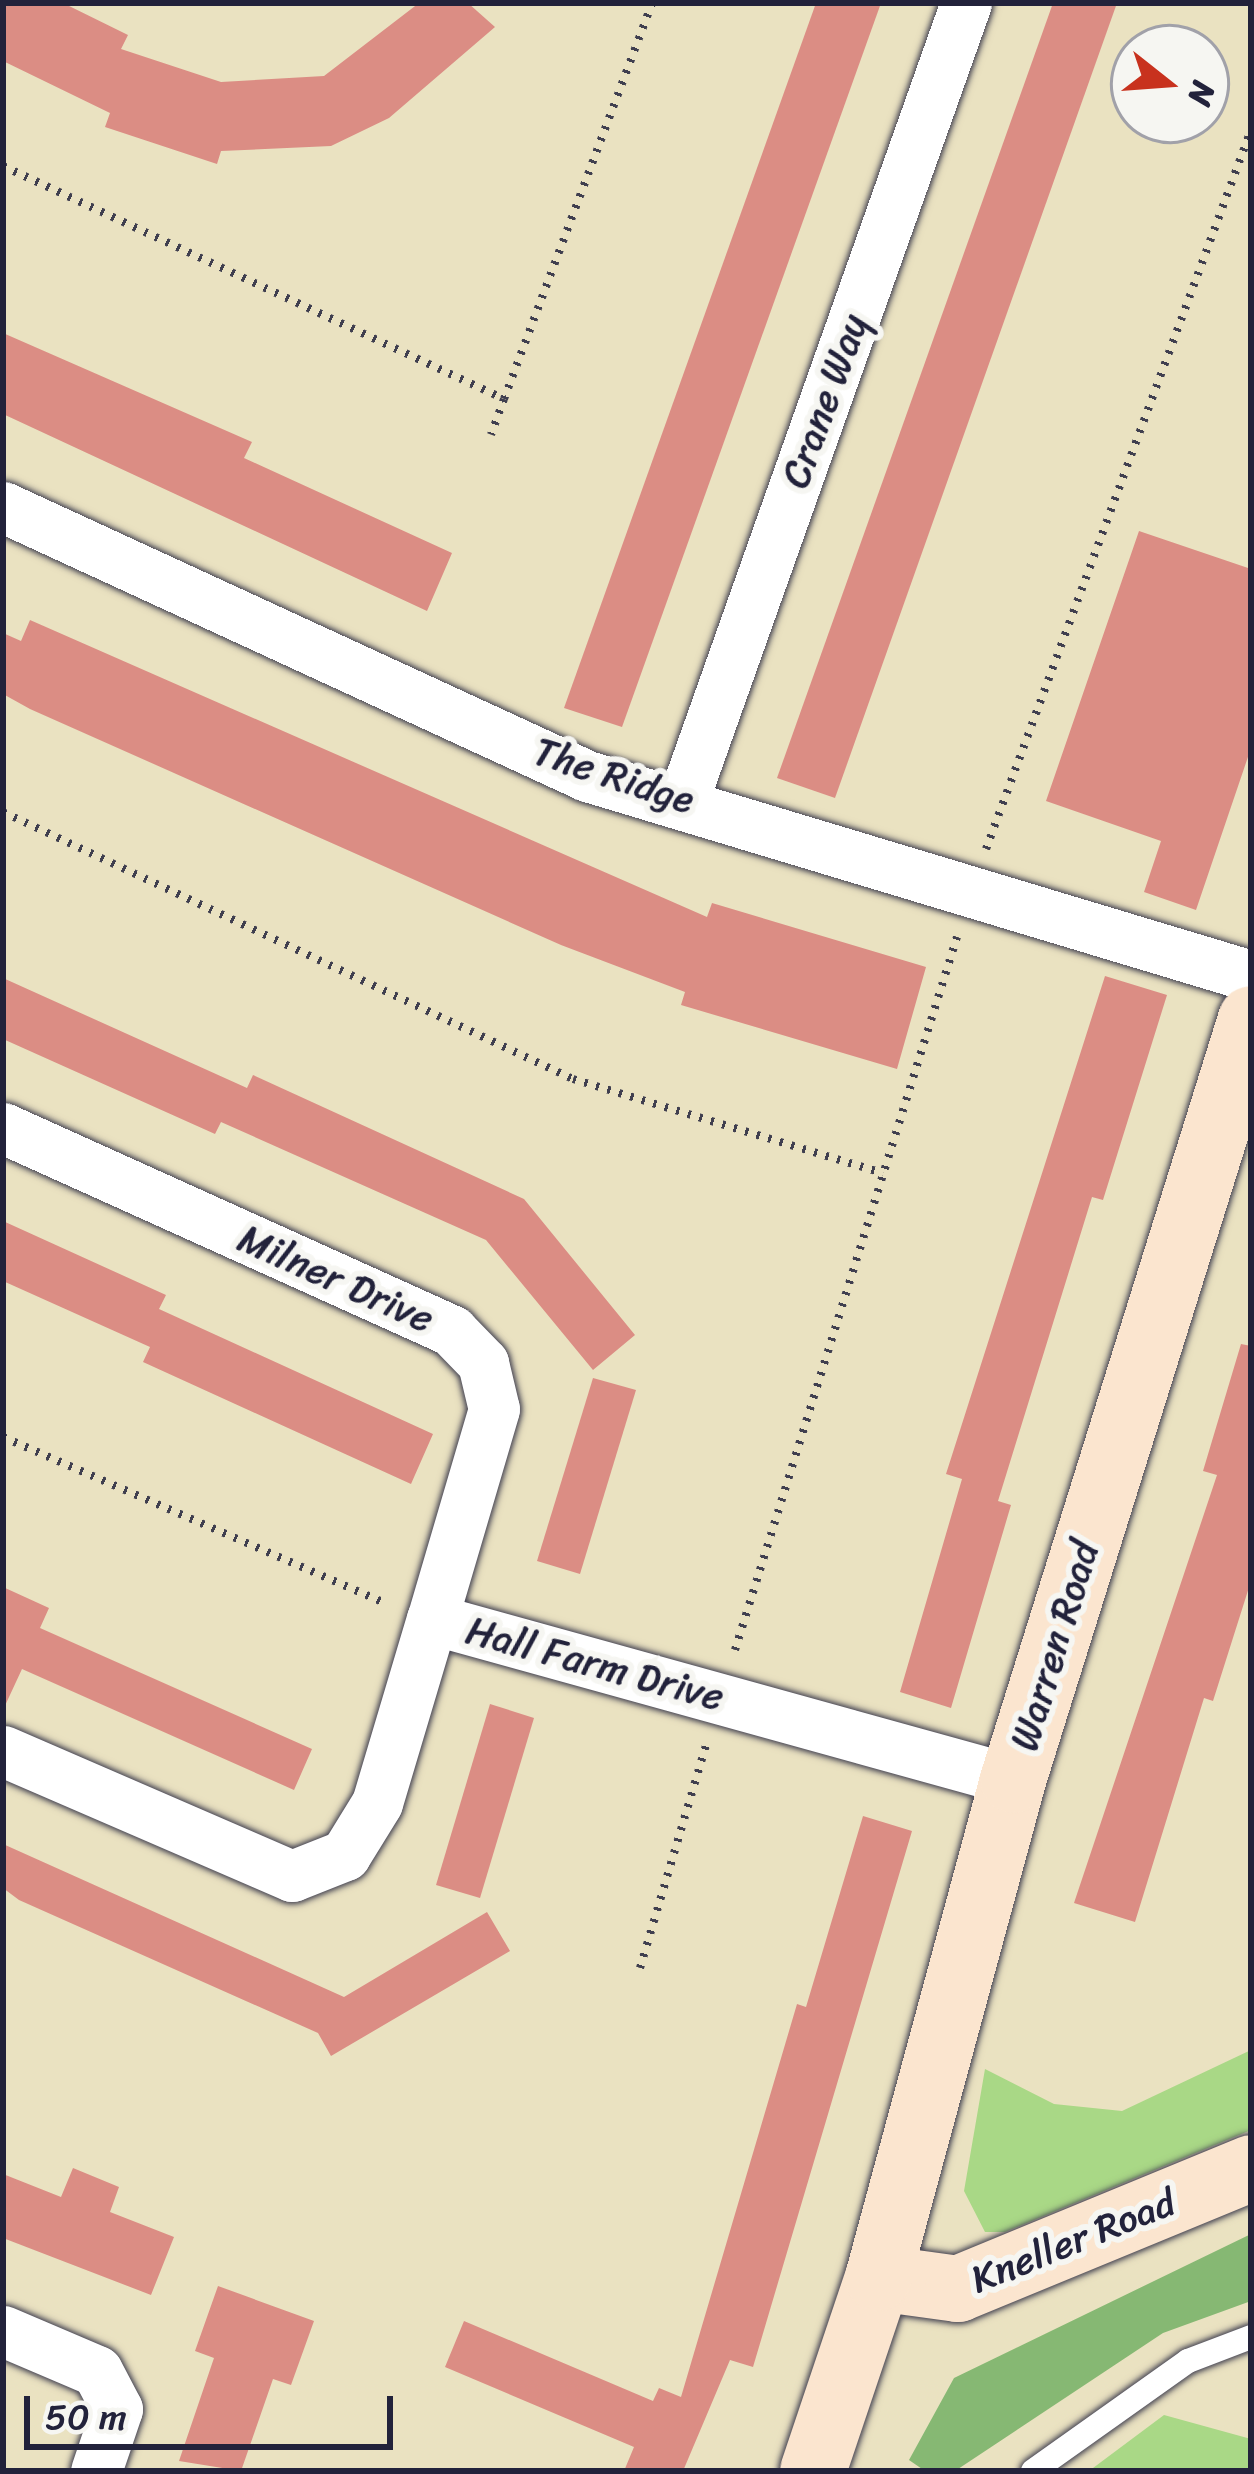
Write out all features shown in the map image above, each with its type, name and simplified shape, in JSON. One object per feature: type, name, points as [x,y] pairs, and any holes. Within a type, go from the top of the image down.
[{"type":"street","name":"Crane Way","points":[[683,800],[966,3]]},
{"type":"street","name":"The Ridge","points":[[3,507],[587,776],[972,887],[1251,976]]},
{"type":"street","name":"Warren Road","points":[[878,2278],[1013,1780],[1251,1019]]},
{"type":"street","name":"Milner Drive","points":[[3,1128],[452,1331],[483,1363],[494,1408],[432,1619]]},
{"type":"street","name":"Hall Farm Drive","points":[[3,1751],[292,1876],[345,1855],[377,1803],[432,1619],[1013,1780]]},
{"type":"street","name":"Kneller Road","points":[[878,2278],[958,2289],[1251,2168]]},
{"type":"street","points":[[813,2471],[878,2278]]},
{"type":"street","points":[[3,2331],[97,2371],[117,2409],[96,2471]]},
{"type":"lane","points":[[1033,2471],[1188,2361],[1251,2337]]},
{"type":"path","points":[[491,435],[652,3]]},
{"type":"path","points":[[640,1969],[972,887],[1251,130]]},
{"type":"path","points":[[3,166],[504,399]]},
{"type":"path","points":[[3,812],[572,1079],[883,1172]]},
{"type":"path","points":[[3,1437],[238,1544],[432,1619]]},
{"type":"green space","points":[[1251,2050],[1251,2130],[1005,2232],[985,2232],[964,2191],[985,2069],[1054,2104],[1122,2111]]},
{"type":"green space","points":[[1251,2234],[1251,2301],[1163,2333],[955,2471],[925,2471],[909,2460],[954,2378]]},
{"type":"green space","points":[[1164,2415],[1251,2439],[1251,2471],[1089,2471]]},
{"type":"building","points":[[3,3],[63,3],[128,35],[121,49],[221,82],[324,76],[419,3],[468,3],[495,27],[389,118],[331,146],[221,151],[217,164],[105,127],[110,113],[3,61]]},
{"type":"building","points":[[816,3],[881,3],[622,727],[564,708]]},
{"type":"building","points":[[1053,3],[1117,3],[835,798],[777,778]]},
{"type":"building","points":[[3,333],[252,442],[244,458],[452,553],[427,611],[3,414]]},
{"type":"building","points":[[1139,531],[1251,569],[1251,748],[1196,910],[1144,892],[1161,841],[1046,801]]},
{"type":"building","points":[[30,620],[707,917],[712,903],[926,967],[897,1069],[681,1005],[685,992],[561,945],[30,709],[3,694],[3,633],[21,641]]},
{"type":"building","points":[[1105,976],[1167,995],[1103,1200],[1092,1197],[998,1501],[1011,1505],[951,1708],[900,1692],[962,1479],[946,1474]]},
{"type":"building","points":[[3,978],[247,1088],[253,1075],[524,1199],[635,1335],[593,1370],[486,1240],[221,1122],[215,1134],[3,1039]]},
{"type":"building","points":[[3,1221],[166,1295],[159,1309],[433,1434],[411,1484],[143,1362],[150,1347],[3,1281]]},
{"type":"building","points":[[1241,1344],[1251,1346],[1251,1581],[1213,1701],[1204,1698],[1135,1922],[1074,1903],[1217,1475],[1203,1471]]},
{"type":"building","points":[[593,1378],[636,1390],[580,1574],[537,1561]]},
{"type":"building","points":[[3,1587],[49,1608],[40,1628],[312,1749],[294,1790],[22,1669],[3,1710]]},
{"type":"building","points":[[490,1704],[534,1718],[480,1898],[436,1885]]},
{"type":"building","points":[[863,1816],[912,1831],[753,2367],[730,2360],[683,2471],[624,2471],[634,2447],[445,2367],[464,2321],[653,2401],[659,2388],[681,2397],[797,2004],[806,2007]]},
{"type":"building","points":[[3,1844],[344,1997],[487,1912],[510,1951],[331,2056],[318,2033],[19,1900],[3,1888]]},
{"type":"building","points":[[73,2168],[119,2187],[110,2212],[174,2237],[151,2295],[3,2238],[3,2174],[61,2197]]},
{"type":"building","points":[[218,2286],[314,2321],[291,2385],[273,2379],[241,2471],[179,2461],[214,2358],[195,2351]]}]
